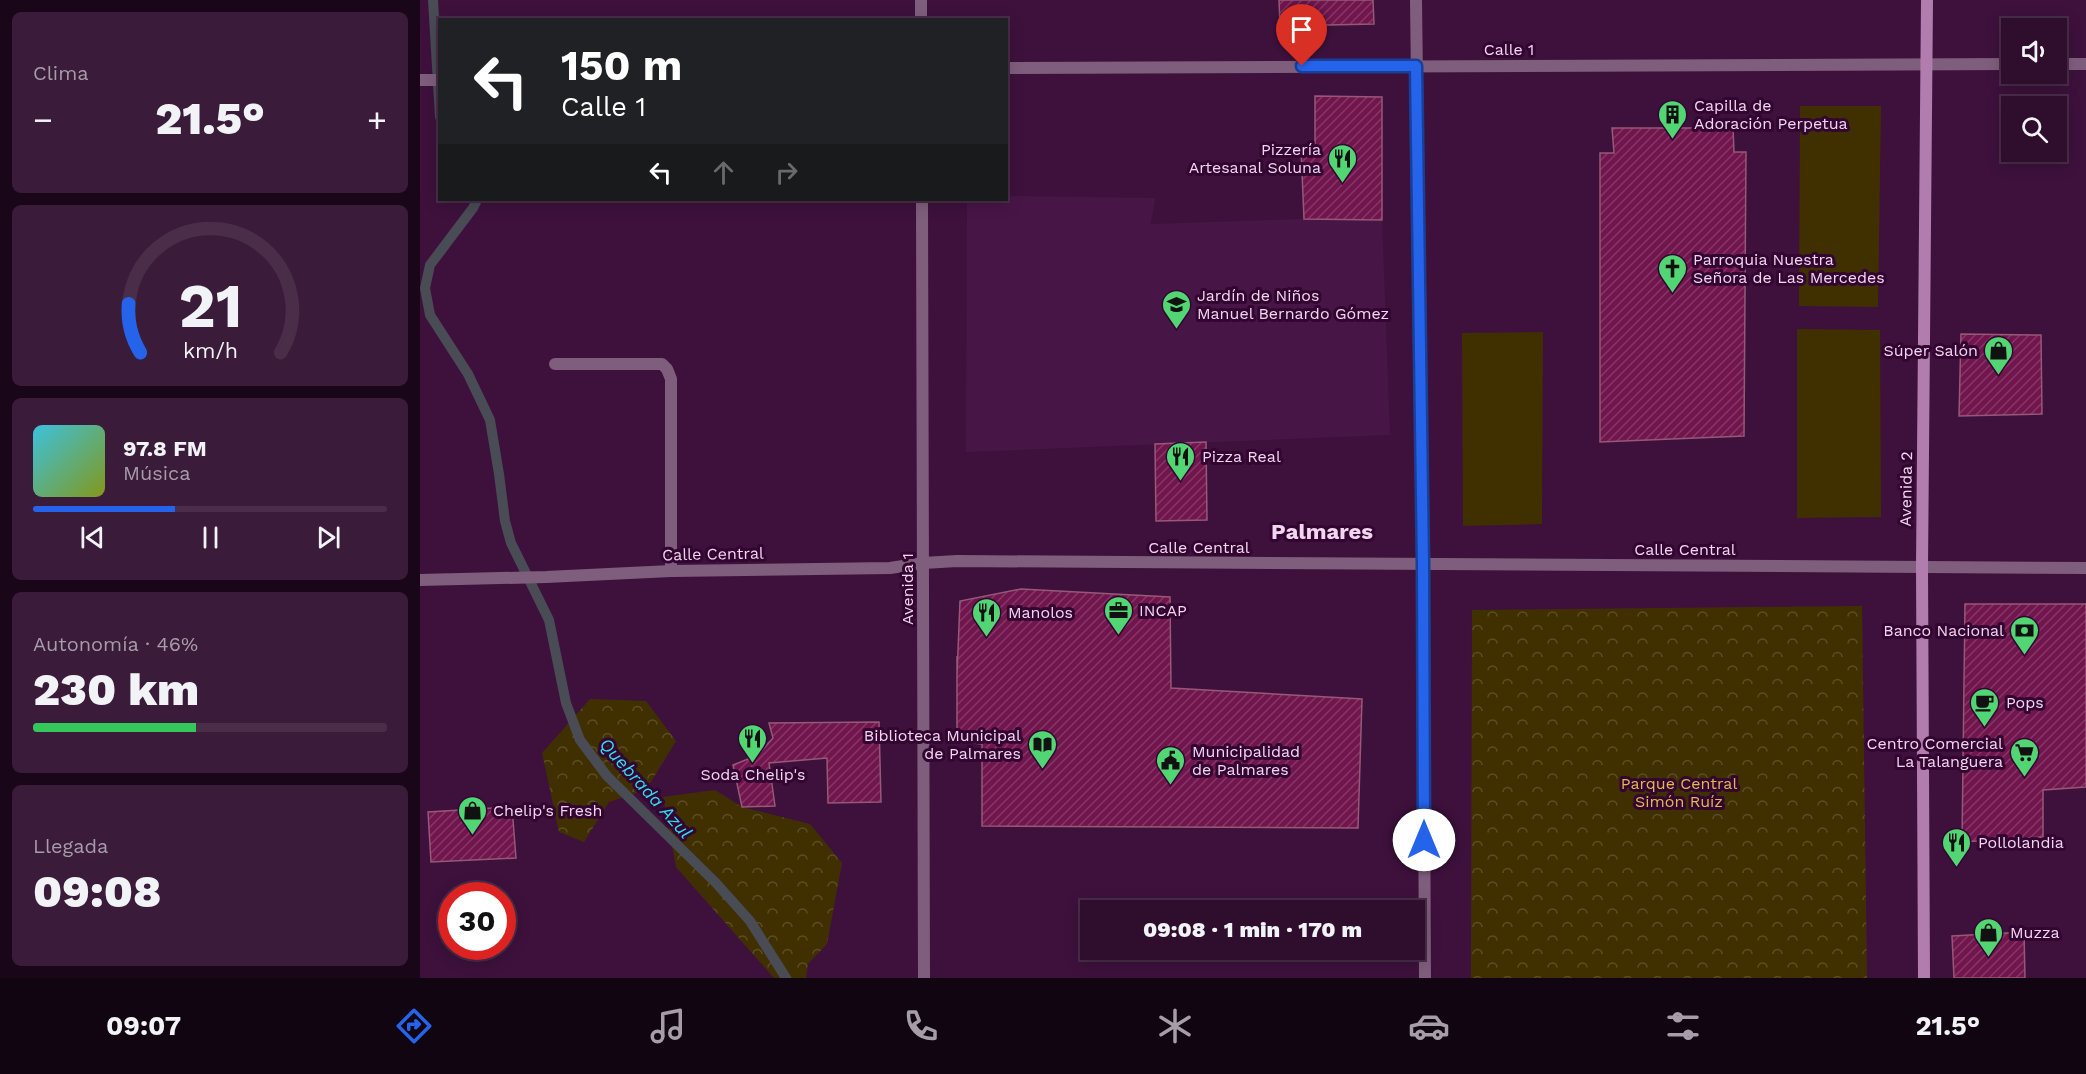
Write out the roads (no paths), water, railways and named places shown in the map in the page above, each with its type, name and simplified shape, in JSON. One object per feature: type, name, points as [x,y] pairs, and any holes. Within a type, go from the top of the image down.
[{"type":"main road","name":"Avenida 2","points":[[1924,978],[1922,566],[1927,0]]},
{"type":"street","points":[[921,0],[921,18]]},
{"type":"street","points":[[1416,0],[1423,565],[1425,978]]},
{"type":"street","name":"Calle 1","points":[[1008,68],[2001,64]]},
{"type":"street","points":[[2067,64],[2086,64]]},
{"type":"street","points":[[420,80],[438,80]]},
{"type":"street","name":"Avenida 1","points":[[922,201],[924,978]]},
{"type":"street","points":[[555,364],[662,364],[667,369],[671,379],[671,571]]},
{"type":"street","name":"Calle Central","points":[[420,580],[671,571],[891,568],[924,563],[969,561],[2086,568]]},
{"type":"waterway","name":"Quebrada Azul","points":[[433,0],[438,84]]},
{"type":"waterway","name":"Quebrada Azul","points":[[476,201],[430,265],[425,288],[430,315],[468,374],[490,420],[505,521],[511,543],[549,620],[566,703],[580,740],[607,776],[716,883],[750,921],[786,978]]},
{"type":"place","name":"Capilla de Adoración Perpetua","points":[[1673,140]]},
{"type":"place","name":"Pizzería Artesanal Soluna","points":[[1342,184]]},
{"type":"place","name":"Parroquia Nuestra Señora de Las Mercedes","points":[[1672,294]]},
{"type":"place","name":"Jardín de Niños Manuel Bernardo Gómez","points":[[1176,330]]},
{"type":"place","name":"Súper Salón","points":[[1999,376]]},
{"type":"place","name":"Pizza Real","points":[[1181,482]]},
{"type":"place","name":"INCAP","points":[[1118,636]]},
{"type":"place","name":"Manolos","points":[[987,638]]},
{"type":"place","name":"Banco Nacional","points":[[2025,656]]},
{"type":"place","name":"Pops","points":[[1985,728]]},
{"type":"place","name":"Soda Chelip's","points":[[753,764]]},
{"type":"place","name":"Biblioteca Municipal de Palmares","points":[[1042,770]]},
{"type":"place","name":"Centro Comercial La Talanguera","points":[[2024,778]]},
{"type":"place","name":"Municipalidad de Palmares","points":[[1171,786]]},
{"type":"place","name":"Chelip's Fresh","points":[[472,836]]},
{"type":"place","name":"Pollolandia","points":[[1957,868]]},
{"type":"place","name":"Muzza","points":[[1989,958]]},
{"type":"district","name":"Palmares","points":[[1322,531]]},
{"type":"park label","name":"Parque Central Simón Ruíz","points":[[1679,792]]}]
